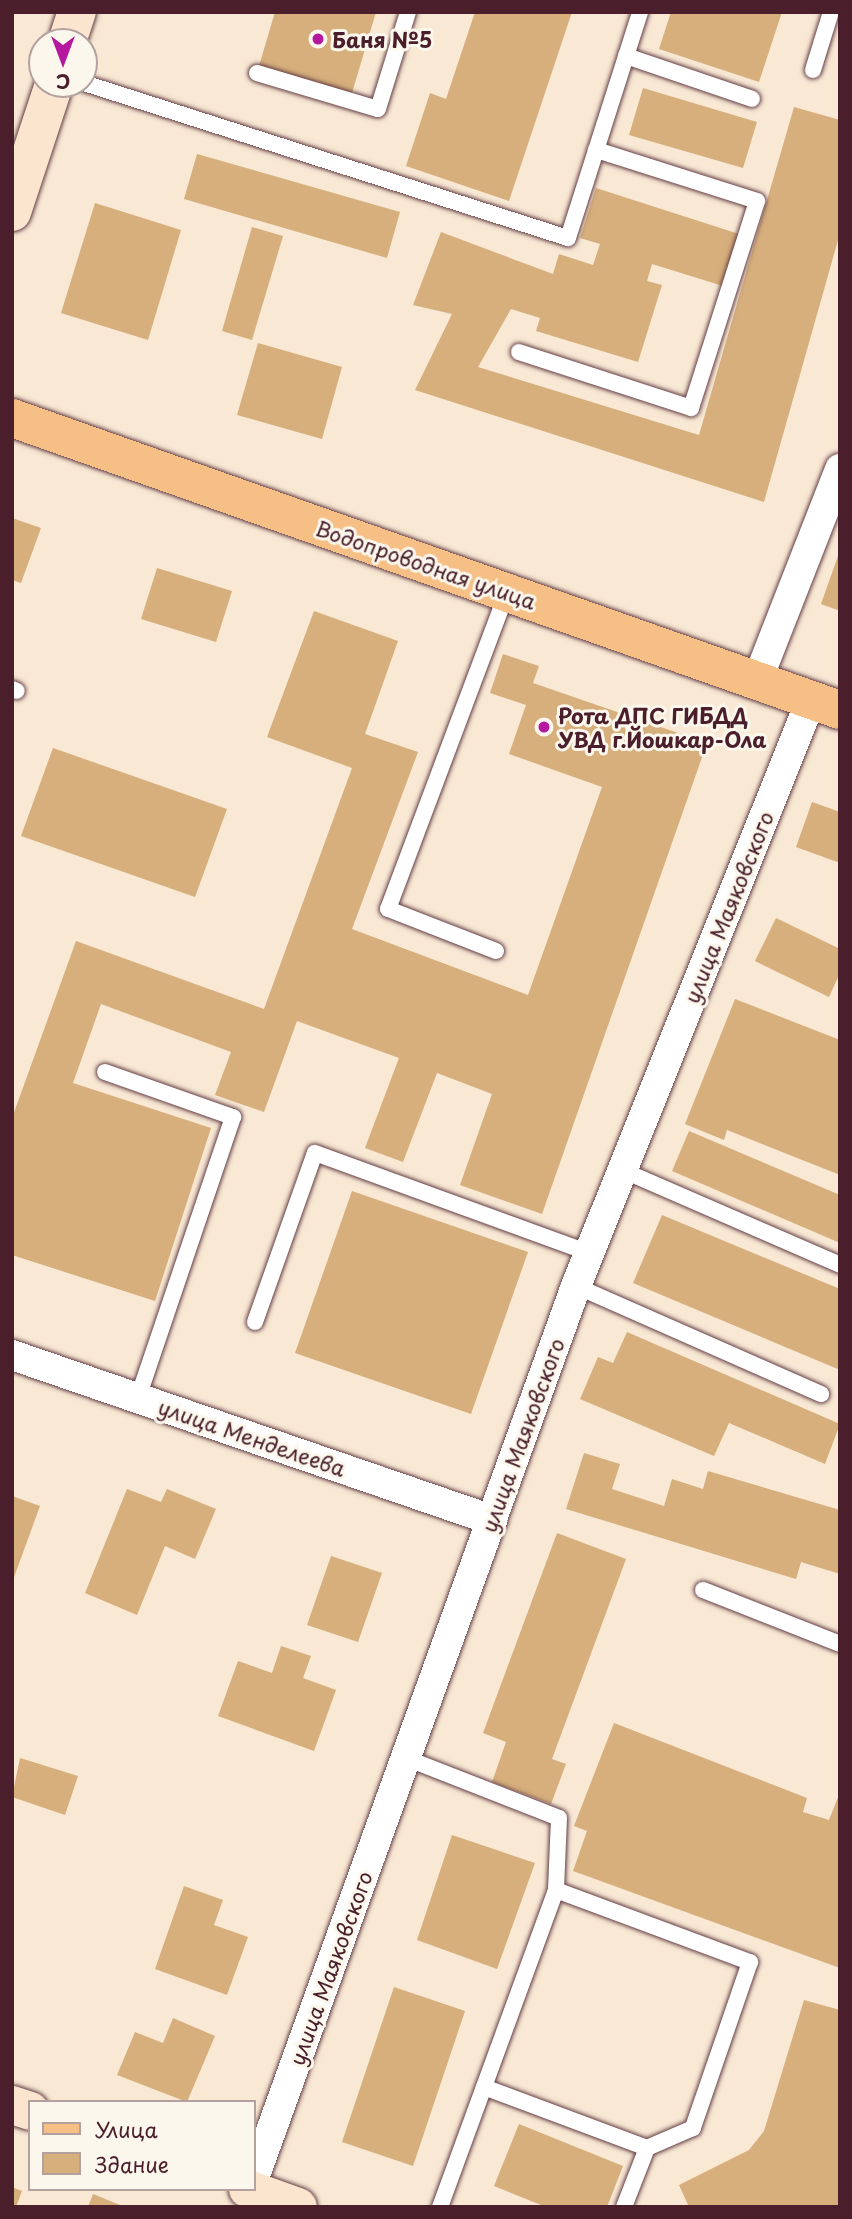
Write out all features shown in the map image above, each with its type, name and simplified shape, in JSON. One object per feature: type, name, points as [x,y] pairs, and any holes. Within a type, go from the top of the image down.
[{"type":"main road","points":[[12,212],[49,98]]},
{"type":"main road","name":"Водопроводная улица","points":[[12,418],[825,705]]},
{"type":"main road","points":[[254,2191],[298,2207]]},
{"type":"street","points":[[757,681],[840,469]]},
{"type":"street","name":"улица Маяковского","points":[[256,2172],[576,1286],[622,1170],[825,705]]},
{"type":"street","name":"улица Менделеева","points":[[12,1355],[492,1520]]},
{"type":"lane","points":[[257,73],[378,109],[408,12]]},
{"type":"lane","points":[[98,87],[568,238],[640,12]]},
{"type":"lane","points":[[813,70],[831,12]]},
{"type":"lane","points":[[626,56],[752,99]]},
{"type":"lane","points":[[519,352],[691,408],[757,201],[596,150]]},
{"type":"lane","points":[[496,951],[388,909],[507,593]]},
{"type":"lane","points":[[105,1072],[233,1117],[138,1398]]},
{"type":"lane","points":[[256,1322],[315,1153],[590,1253]]},
{"type":"lane","points":[[622,1170],[840,1265]]},
{"type":"lane","points":[[576,1286],[821,1394]]},
{"type":"lane","points":[[703,1590],[840,1644]]},
{"type":"lane","points":[[406,1758],[559,1818],[556,1890],[440,2207]]},
{"type":"lane","points":[[484,2087],[647,2148],[692,2128],[750,1962],[556,1890]]},
{"type":"lane","points":[[624,2207],[647,2148]]},
{"type":"building","name":"Баня №5","points":[[275,12],[376,12],[352,93],[259,66]]},
{"type":"building","points":[[475,12],[572,12],[509,201],[406,166],[430,93],[446,99]]},
{"type":"building","points":[[671,12],[782,12],[759,82],[659,49]]},
{"type":"building","points":[[643,88],[757,122],[743,168],[629,135]]},
{"type":"building","points":[[794,107],[840,120],[840,233],[764,502],[415,390],[452,314],[413,305],[441,232],[553,274],[559,254],[593,265],[600,244],[580,238],[596,188],[739,234],[723,286],[652,264],[647,281],[662,285],[638,362],[536,331],[540,318],[511,309],[478,367],[699,435]]},
{"type":"building","points":[[197,154],[400,212],[387,258],[184,199]]},
{"type":"building","points":[[95,203],[181,230],[148,340],[61,313]]},
{"type":"building","points":[[252,227],[283,236],[252,340],[222,331]]},
{"type":"building","points":[[258,343],[342,367],[322,439],[237,415]]},
{"type":"building","points":[[12,518],[41,528],[21,583],[12,580]]},
{"type":"building","points":[[840,553],[840,611],[821,604]]},
{"type":"building","points":[[157,568],[232,591],[216,642],[141,619]]},
{"type":"building","points":[[314,611],[398,641],[365,734],[418,752],[352,929],[528,995],[602,787],[509,754],[526,705],[490,693],[503,654],[539,666],[533,683],[707,743],[542,1214],[460,1185],[492,1094],[437,1073],[403,1162],[365,1148],[399,1058],[297,1021],[264,1112],[215,1095],[231,1052],[101,1004],[73,1083],[211,1128],[155,1301],[12,1255],[12,1118],[76,941],[264,1009],[352,768],[267,737]]},
{"type":"building","points":[[53,748],[227,809],[195,897],[21,836]]},
{"type":"building","points":[[812,802],[840,812],[840,863],[796,847]]},
{"type":"building","points":[[776,918],[840,949],[840,973],[829,997],[755,961]]},
{"type":"building","points":[[735,999],[840,1040],[840,1175],[727,1130],[724,1140],[685,1124]]},
{"type":"building","points":[[689,1131],[840,1195],[840,1243],[672,1171]]},
{"type":"building","points":[[352,1191],[528,1252],[471,1414],[295,1353]]},
{"type":"building","points":[[662,1215],[840,1289],[840,1370],[633,1283]]},
{"type":"building","points":[[627,1332],[840,1424],[825,1464],[729,1423],[714,1456],[580,1399],[598,1357],[613,1363]]},
{"type":"building","points":[[584,1453],[620,1464],[612,1489],[664,1506],[672,1479],[703,1489],[708,1471],[840,1510],[840,1574],[801,1562],[796,1579],[566,1509]]},
{"type":"building","points":[[127,1489],[161,1502],[167,1489],[216,1509],[195,1559],[165,1546],[137,1615],[85,1593]]},
{"type":"building","points":[[12,1496],[40,1506],[13,1580],[12,1580]]},
{"type":"building","points":[[557,1533],[626,1559],[552,1759],[566,1764],[551,1804],[492,1782],[506,1742],[483,1733]]},
{"type":"building","points":[[331,1556],[382,1573],[358,1642],[307,1625]]},
{"type":"building","points":[[281,1646],[311,1656],[303,1678],[336,1690],[314,1751],[218,1716],[238,1661],[272,1673]]},
{"type":"building","points":[[614,1723],[807,1798],[803,1812],[829,1820],[840,1792],[840,1968],[573,1871],[587,1831],[574,1826]]},
{"type":"building","points":[[20,1758],[78,1776],[65,1815],[12,1797]]},
{"type":"building","points":[[452,1835],[535,1863],[497,1969],[417,1940]]},
{"type":"building","points":[[184,1886],[223,1900],[214,1925],[248,1937],[227,1995],[155,1969]]},
{"type":"building","points":[[394,1987],[465,2011],[413,2166],[342,2142]]},
{"type":"building","points":[[804,2000],[840,2010],[840,2207],[689,2207],[679,2185],[749,2150],[764,2131]]},
{"type":"building","points":[[173,2018],[215,2036],[188,2100],[117,2075],[135,2032],[163,2043]]},
{"type":"building","points":[[519,2124],[623,2166],[607,2207],[546,2207],[494,2186]]},
{"type":"building","points":[[12,2187],[22,2191],[16,2207],[12,2207]]},
{"type":"building","points":[[93,2194],[125,2207],[88,2207]]},
{"type":"place","name":"Баня №5","points":[[318,39]]},
{"type":"place","name":"Рота ДПС ГИБДД УВД г.Йошкар-Ола","points":[[544,727]]}]
